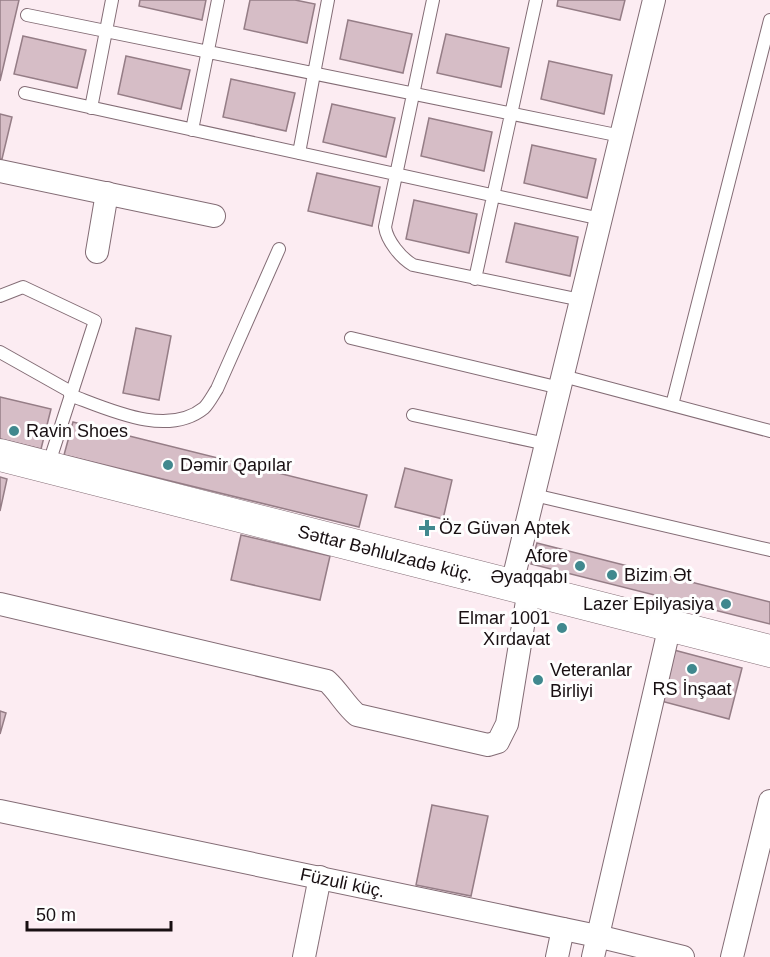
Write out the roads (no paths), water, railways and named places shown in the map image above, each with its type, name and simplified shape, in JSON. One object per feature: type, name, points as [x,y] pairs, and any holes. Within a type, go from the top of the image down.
[{"type":"street","points":[[0,604],[327,681],[337,690],[347,707],[357,715],[488,745],[498,742],[507,724],[521,587],[534,495],[654,0]]},
{"type":"street","points":[[0,171],[214,216]]},
{"type":"street","points":[[96,252],[107,194]]},
{"type":"street","name":"Səttar Bəhlulzadə küç.","points":[[0,455],[770,651]]},
{"type":"street","points":[[595,947],[670,625]]},
{"type":"street","points":[[732,957],[770,801]]},
{"type":"street","name":"Füzuli küç.","points":[[0,811],[563,929],[595,947],[683,957]]},
{"type":"street","points":[[304,957],[320,877]]},
{"type":"street","points":[[557,957],[563,929]]},
{"type":"lane","points":[[91,108],[112,0]]},
{"type":"lane","points":[[192,130],[218,0]]},
{"type":"lane","points":[[299,153],[328,0]]},
{"type":"lane","points":[[433,0],[385,227],[386,236],[406,261],[413,265],[581,300]]},
{"type":"lane","points":[[475,279],[536,0]]},
{"type":"lane","points":[[27,15],[621,136]]},
{"type":"lane","points":[[672,405],[770,20]]},
{"type":"lane","points":[[25,93],[601,219]]},
{"type":"lane","points":[[0,352],[71,393],[121,414],[160,421],[190,417],[206,406],[217,389],[279,249]]},
{"type":"lane","points":[[0,296],[23,287],[95,321],[48,467]]},
{"type":"lane","points":[[351,338],[672,405],[770,431]]},
{"type":"lane","points":[[413,415],[546,444]]},
{"type":"lane","points":[[534,495],[770,550]]},
{"type":"place","name":"Ravin Shoes","points":[[14,431]]},
{"type":"place","name":"Dəmir Qapılar","points":[[168,465]]},
{"type":"place","name":"Öz Güvən Aptek","points":[[427,528]]},
{"type":"place","name":"Afore Əyaqqabı","points":[[580,566]]},
{"type":"place","name":"Bizim Ət","points":[[612,575]]},
{"type":"place","name":"Lazer Epilyasiya","points":[[726,604]]},
{"type":"place","name":"Elmar 1001 Xırdavat","points":[[562,628]]},
{"type":"place","name":"RS İnşaat","points":[[692,669]]},
{"type":"place","name":"Veteranlar Birliyi","points":[[538,680]]}]
